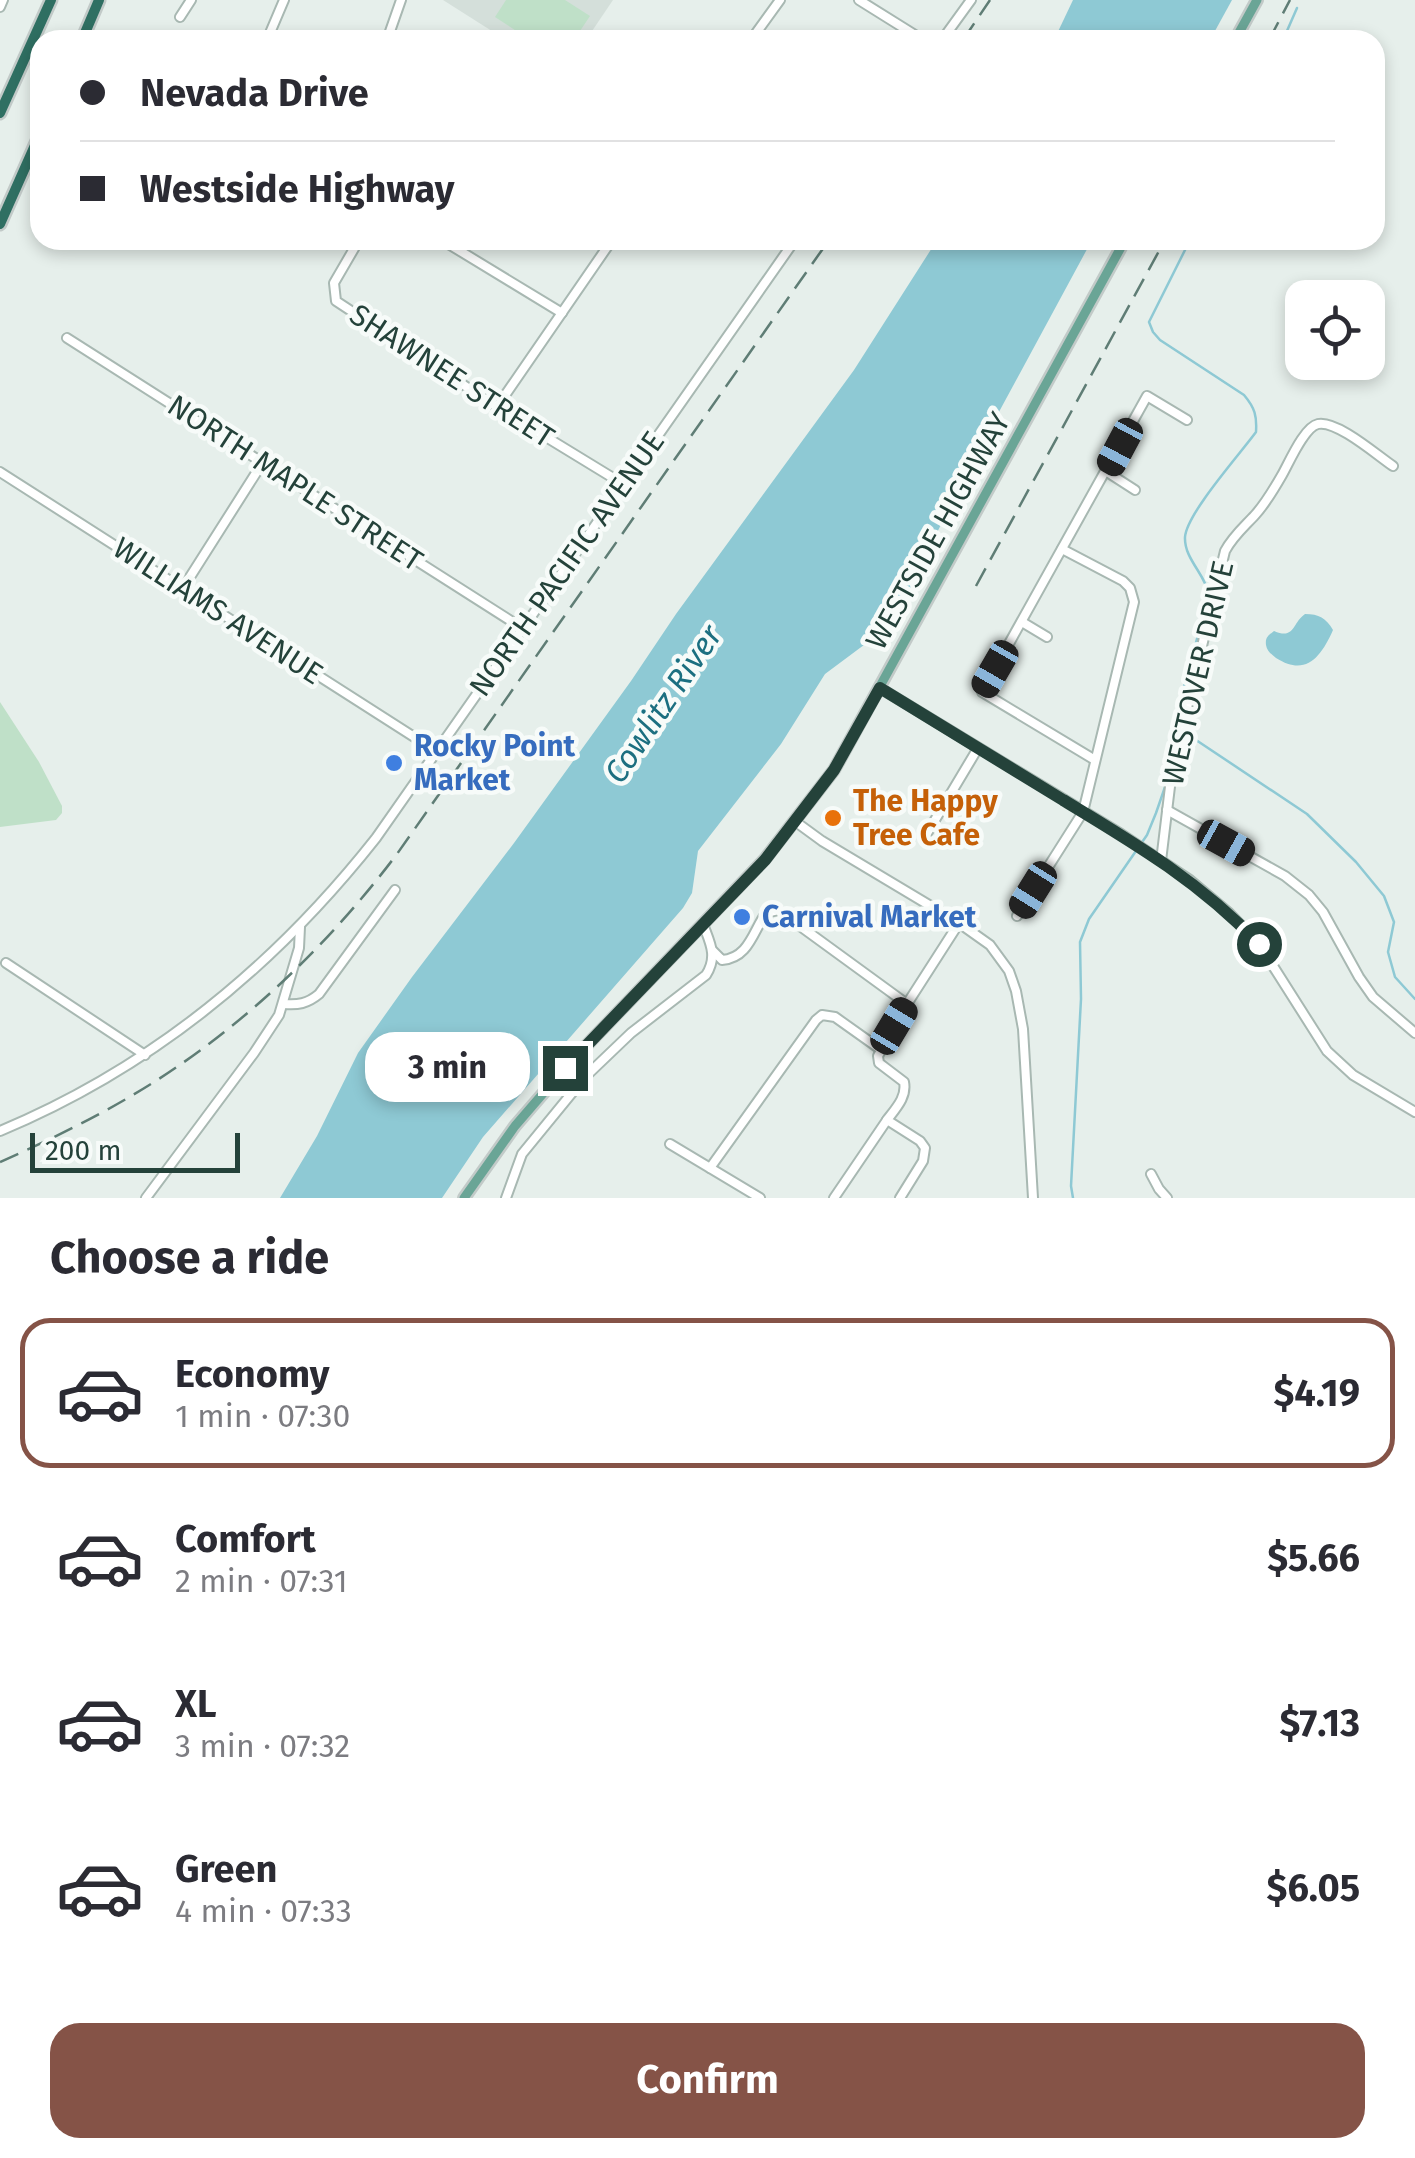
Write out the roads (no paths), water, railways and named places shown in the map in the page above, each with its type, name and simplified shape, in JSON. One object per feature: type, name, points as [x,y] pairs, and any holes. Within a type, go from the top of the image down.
[{"type":"highway","points":[[37,30],[51,0]]},
{"type":"highway","points":[[86,30],[100,0]]},
{"type":"highway","points":[[0,113],[30,47]]},
{"type":"highway","points":[[0,224],[30,156]]},
{"type":"main road","points":[[1240,30],[1257,0]]},
{"type":"main road","name":"WESTSIDE HIGHWAY","points":[[464,1198],[507,1137],[565,1068],[765,860],[834,770],[1120,250]]},
{"type":"street","points":[[180,17],[191,0]]},
{"type":"street","points":[[270,30],[284,0]]},
{"type":"street","points":[[390,30],[401,0]]},
{"type":"street","points":[[758,30],[780,0]]},
{"type":"street","points":[[860,0],[907,30]]},
{"type":"street","points":[[949,30],[971,0]]},
{"type":"street","name":"SHAWNEE STREET","points":[[353,250],[334,283],[336,300],[497,408],[623,484]]},
{"type":"street","points":[[458,250],[562,313]]},
{"type":"street","points":[[497,408],[605,250]]},
{"type":"street","name":"NORTH PACIFIC AVENUE","points":[[0,1131],[83,1092],[145,1055],[222,999],[300,927],[368,849],[788,250]]},
{"type":"street","name":"NORTH MAPLE STREET","points":[[67,338],[522,628]]},
{"type":"street","points":[[1094,760],[982,692],[1148,396],[1187,420]]},
{"type":"street","name":"WESTOVER DRIVE","points":[[1161,860],[1172,770],[1230,540],[1257,514],[1307,430],[1318,424],[1342,431],[1393,466]]},
{"type":"street","points":[[182,588],[263,462]]},
{"type":"street","name":"WILLIAMS AVENUE","points":[[0,472],[436,751]]},
{"type":"street","points":[[1106,472],[1135,490]]},
{"type":"street","points":[[1017,916],[1083,812],[1134,602],[1130,588],[1123,582],[1062,549]]},
{"type":"street","points":[[1022,622],[1047,638]]},
{"type":"street","points":[[880,688],[1190,880],[1259,944],[1327,1051],[1353,1075],[1415,1112]]},
{"type":"street","points":[[926,835],[978,748]]},
{"type":"street","points":[[1166,810],[1284,876],[1309,895],[1372,996],[1415,1032]]},
{"type":"street","points":[[796,822],[822,842],[959,923],[990,945],[1009,971],[1023,1029],[1033,1198]]},
{"type":"street","points":[[284,1004],[310,1002],[319,994],[394,890]]},
{"type":"street","points":[[703,924],[713,951],[722,960],[739,956],[766,913],[778,910],[907,1004]]},
{"type":"street","points":[[834,1198],[901,1101],[904,1082],[879,1063],[880,1049],[959,923]]},
{"type":"street","points":[[146,1198],[254,1053],[284,1004],[300,948],[300,927]]},
{"type":"street","points":[[506,1198],[522,1154],[544,1125],[631,1033],[703,978],[710,968],[713,951]]},
{"type":"street","points":[[6,964],[145,1055]]},
{"type":"street","points":[[710,1168],[822,1015],[834,1017],[880,1049]]},
{"type":"street","points":[[888,1120],[925,1148],[923,1161],[900,1198]]},
{"type":"street","points":[[670,1144],[760,1198]]},
{"type":"street","points":[[1151,1174],[1167,1198]]},
{"type":"water","points":[[1073,0],[1232,0],[1216,30],[1059,30]]},
{"type":"water","name":"Cowlitz River","points":[[931,250],[1087,250],[896,614],[876,636],[825,674],[781,744],[698,851],[692,893],[683,908],[483,1137],[442,1198],[280,1198],[317,1136],[358,1053],[854,370]]},
{"type":"water","points":[[1305,614],[1322,618],[1333,630],[1318,656],[1304,665],[1276,658],[1267,647],[1268,636],[1274,631],[1290,632]]},
{"type":"waterway","points":[[1287,30],[1297,8]]},
{"type":"waterway","points":[[1073,1198],[1080,942],[1089,919],[1147,835],[1165,787],[1178,708],[1209,595],[1188,553],[1188,526],[1256,432],[1254,412],[1244,395],[1160,340],[1149,322],[1185,250]]},
{"type":"waterway","points":[[1193,738],[1307,814],[1356,862],[1384,896],[1394,922],[1388,952],[1395,977],[1415,999]]},
{"type":"railway","points":[[970,30],[990,0]]},
{"type":"railway","points":[[1274,30],[1290,0]]},
{"type":"railway","points":[[0,1162],[96,1116],[186,1061],[253,1009],[343,919],[397,854],[822,250]]},
{"type":"railway","points":[[976,586],[1160,250]]},
{"type":"place","name":"Rocky Point Market","points":[[394,763]]},
{"type":"place","name":"The Happy Tree Cafe","points":[[833,818]]},
{"type":"place","name":"Carnival Market","points":[[742,917]]}]
